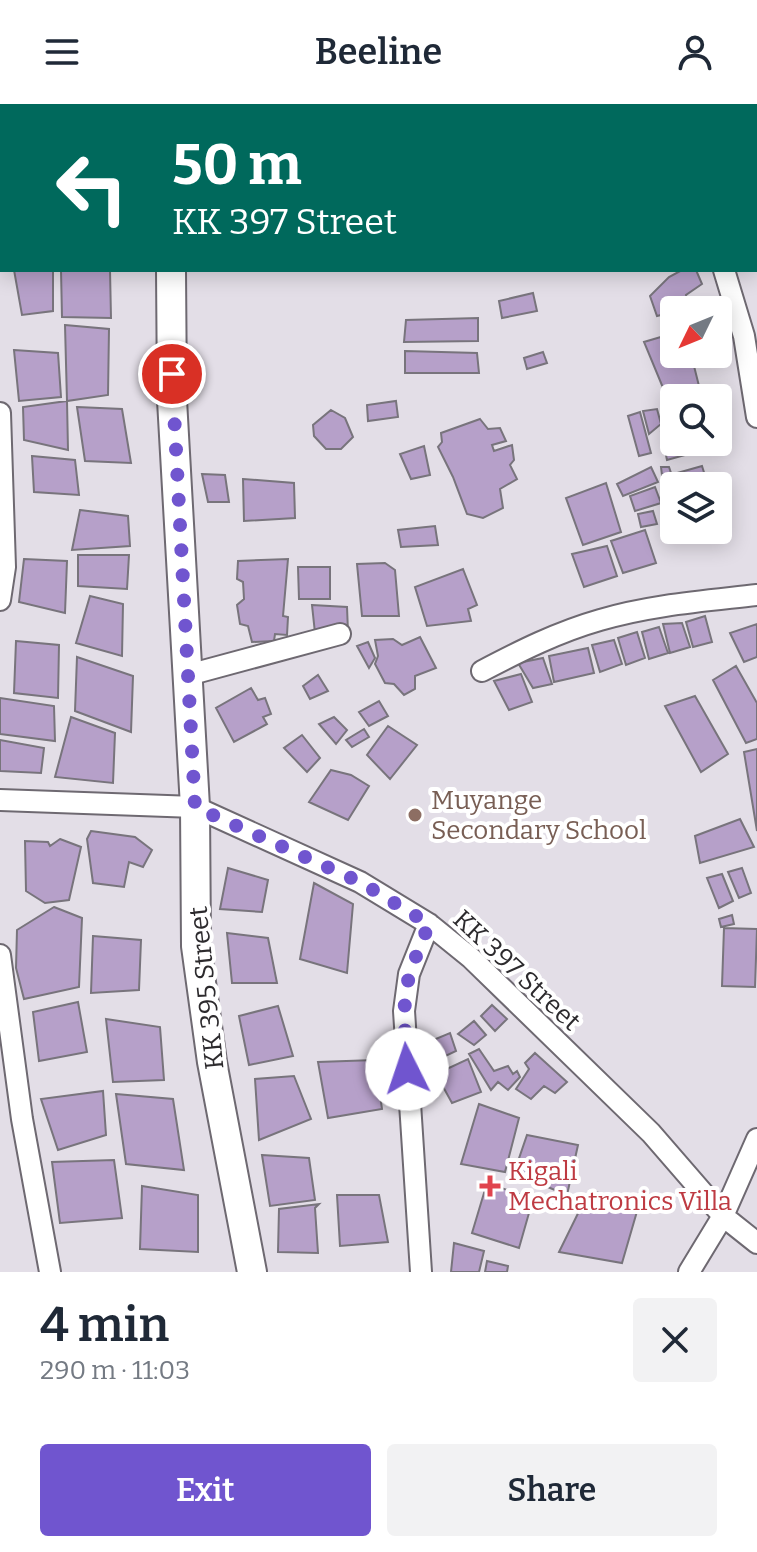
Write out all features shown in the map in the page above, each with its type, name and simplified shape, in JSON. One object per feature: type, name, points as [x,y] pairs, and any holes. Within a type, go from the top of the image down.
[{"type":"street","name":"KK 395 Street","points":[[171,272],[172,400],[195,807],[196,946],[212,1062],[252,1272]]},
{"type":"street","points":[[725,272],[744,336],[757,417]]},
{"type":"street","points":[[0,413],[5,567],[0,600]]},
{"type":"street","points":[[482,671],[540,641],[601,619],[757,595]]},
{"type":"street","points":[[188,675],[340,634]]},
{"type":"street","name":"KK 397 Street","points":[[0,800],[195,807],[360,882],[429,924],[471,958],[651,1133],[723,1216],[757,1243]]},
{"type":"street","points":[[421,1272],[404,1011],[409,974],[429,924]]},
{"type":"street","points":[[0,955],[22,1119],[50,1272]]},
{"type":"street","points":[[689,1272],[723,1216],[757,1139]]},
{"type":"building","points":[[14,272],[53,272],[53,311],[22,315]]},
{"type":"building","points":[[61,272],[110,272],[111,318],[62,317]]},
{"type":"building","points":[[678,272],[697,272],[702,284],[686,296],[660,296],[660,315],[657,316],[650,296]]},
{"type":"building","points":[[533,293],[537,311],[502,318],[499,301]]},
{"type":"building","points":[[478,318],[478,341],[404,342],[406,320]]},
{"type":"building","points":[[65,325],[109,329],[108,395],[67,401]]},
{"type":"building","points":[[660,337],[660,368],[694,368],[698,384],[661,384],[644,342]]},
{"type":"building","points":[[14,350],[58,353],[61,397],[19,401]]},
{"type":"building","points":[[405,351],[477,353],[479,373],[405,373]]},
{"type":"building","points":[[543,352],[547,363],[527,369],[524,358]]},
{"type":"building","points":[[67,401],[68,450],[24,440],[23,407]]},
{"type":"building","points":[[396,401],[398,417],[368,421],[367,405]]},
{"type":"building","points":[[77,407],[122,409],[131,463],[85,461]]},
{"type":"building","points":[[657,409],[660,420],[660,425],[649,434],[643,411]]},
{"type":"building","points":[[331,410],[345,418],[353,437],[341,449],[326,449],[314,436],[313,425]]},
{"type":"building","points":[[640,412],[651,453],[639,456],[628,416]]},
{"type":"building","points":[[480,419],[488,429],[500,428],[506,441],[492,445],[494,451],[512,445],[514,460],[510,465],[517,479],[500,489],[503,508],[483,518],[467,514],[438,447],[442,442],[441,433]]},
{"type":"building","points":[[424,446],[430,475],[411,479],[400,454]]},
{"type":"building","points":[[32,456],[75,460],[79,495],[34,492]]},
{"type":"building","points":[[702,466],[704,472],[681,472]]},
{"type":"building","points":[[651,467],[658,482],[623,496],[617,484]]},
{"type":"building","points":[[661,467],[669,467],[671,472],[662,472]]},
{"type":"building","points":[[202,474],[225,475],[229,502],[208,502]]},
{"type":"building","points":[[243,479],[294,483],[295,518],[244,521]]},
{"type":"building","points":[[606,483],[621,532],[583,545],[566,498]]},
{"type":"building","points":[[655,487],[660,503],[635,511],[630,496]]},
{"type":"building","points":[[80,510],[128,516],[130,546],[72,550]]},
{"type":"building","points":[[653,511],[657,524],[641,527],[638,514]]},
{"type":"building","points":[[435,526],[438,545],[401,547],[398,530]]},
{"type":"building","points":[[645,530],[656,563],[623,573],[611,541]]},
{"type":"building","points":[[607,546],[617,576],[584,587],[572,554]]},
{"type":"building","points":[[78,555],[129,555],[127,589],[78,586]]},
{"type":"building","points":[[24,559],[67,561],[65,613],[19,602]]},
{"type":"building","points":[[288,559],[283,616],[288,617],[287,635],[275,634],[274,641],[252,642],[248,626],[240,624],[237,605],[244,599],[243,582],[237,579],[238,561]]},
{"type":"building","points":[[385,563],[395,570],[399,616],[362,616],[357,564]]},
{"type":"building","points":[[298,567],[330,567],[330,599],[299,599]]},
{"type":"building","points":[[463,569],[477,605],[468,609],[471,621],[427,626],[415,587]]},
{"type":"building","points":[[90,596],[123,604],[122,656],[76,643]]},
{"type":"building","points":[[312,605],[347,607],[348,632],[315,633]]},
{"type":"building","points":[[705,616],[712,642],[693,647],[686,622]]},
{"type":"building","points":[[682,623],[690,647],[670,653],[663,624]]},
{"type":"building","points":[[757,624],[757,657],[744,662],[730,633]]},
{"type":"building","points":[[659,627],[668,653],[649,659],[642,632]]},
{"type":"building","points":[[637,632],[645,658],[626,665],[618,638]]},
{"type":"building","points":[[420,637],[436,668],[415,676],[415,689],[404,695],[394,684],[385,683],[375,664],[378,656],[375,640],[393,639],[402,645]]},
{"type":"building","points":[[614,640],[622,664],[600,672],[592,645]]},
{"type":"building","points":[[16,641],[59,645],[58,698],[14,693]]},
{"type":"building","points":[[368,642],[375,658],[369,668],[357,646]]},
{"type":"building","points":[[588,648],[594,673],[554,682],[549,656]]},
{"type":"building","points":[[77,657],[133,676],[131,732],[75,711]]},
{"type":"building","points":[[543,658],[552,684],[533,688],[518,663]]},
{"type":"building","points":[[736,666],[757,703],[757,739],[746,743],[713,680]]},
{"type":"building","points":[[521,674],[532,702],[509,710],[494,681]]},
{"type":"building","points":[[318,675],[328,691],[310,699],[303,686]]},
{"type":"building","points":[[251,688],[258,700],[265,698],[271,714],[263,717],[267,724],[234,742],[216,708]]},
{"type":"building","points":[[695,696],[728,754],[701,772],[665,706]]},
{"type":"building","points":[[0,698],[54,706],[55,741],[0,734]]},
{"type":"building","points":[[379,701],[388,716],[369,726],[359,712]]},
{"type":"building","points":[[71,717],[115,733],[113,783],[55,777]]},
{"type":"building","points":[[334,717],[347,730],[336,744],[319,724]]},
{"type":"building","points":[[388,726],[417,745],[390,779],[367,755]]},
{"type":"building","points":[[364,729],[369,737],[352,747],[346,740]]},
{"type":"building","points":[[302,735],[320,758],[307,772],[284,748]]},
{"type":"building","points":[[0,740],[44,748],[41,773],[0,771]]},
{"type":"building","points":[[757,749],[757,831],[744,752]]},
{"type":"building","points":[[331,770],[351,775],[369,786],[348,820],[309,802]]},
{"type":"building","points":[[740,819],[754,847],[700,863],[695,836]]},
{"type":"building","points":[[91,831],[135,837],[152,850],[143,867],[129,862],[124,887],[93,883],[87,839]]},
{"type":"building","points":[[60,839],[81,847],[69,900],[45,903],[26,891],[25,841],[48,842],[50,846]]},
{"type":"building","points":[[228,868],[268,880],[262,912],[220,909]]},
{"type":"building","points":[[742,868],[751,893],[739,898],[728,872]]},
{"type":"building","points":[[722,874],[733,901],[719,908],[707,878]]},
{"type":"building","points":[[314,883],[353,904],[347,973],[300,959]]},
{"type":"building","points":[[54,907],[82,918],[79,987],[24,999],[16,968],[17,930]]},
{"type":"building","points":[[732,915],[734,924],[721,927],[719,919]]},
{"type":"building","points":[[724,928],[757,929],[755,987],[722,986]]},
{"type":"building","points":[[227,933],[268,938],[277,983],[232,983]]},
{"type":"building","points":[[93,936],[141,940],[139,990],[91,993]]},
{"type":"building","points":[[78,1002],[87,1052],[39,1061],[33,1012]]},
{"type":"building","points":[[492,1005],[507,1019],[495,1031],[481,1016]]},
{"type":"building","points":[[278,1006],[293,1056],[249,1065],[239,1016]]},
{"type":"building","points":[[106,1019],[160,1027],[164,1080],[113,1082]]},
{"type":"building","points":[[474,1021],[486,1035],[474,1045],[458,1034]]},
{"type":"building","points":[[450,1033],[456,1051],[435,1061],[426,1043]]},
{"type":"building","points":[[479,1049],[494,1071],[508,1066],[513,1074],[517,1071],[520,1077],[508,1090],[498,1082],[491,1090],[469,1054]]},
{"type":"building","points":[[535,1053],[567,1082],[555,1093],[544,1086],[531,1099],[516,1089],[529,1069],[525,1063]]},
{"type":"building","points":[[468,1059],[481,1092],[452,1103],[436,1074]]},
{"type":"building","points":[[375,1060],[382,1109],[328,1118],[318,1062]]},
{"type":"building","points":[[294,1076],[311,1119],[259,1140],[255,1079]]},
{"type":"building","points":[[103,1091],[106,1135],[58,1150],[41,1099]]},
{"type":"building","points":[[116,1094],[173,1099],[184,1170],[126,1164]]},
{"type":"building","points":[[479,1104],[519,1118],[505,1172],[461,1164]]},
{"type":"building","points":[[527,1135],[578,1145],[567,1195],[514,1173]]},
{"type":"building","points":[[262,1155],[309,1158],[315,1200],[270,1206]]},
{"type":"building","points":[[114,1160],[122,1218],[60,1223],[52,1162]]},
{"type":"building","points":[[487,1183],[533,1199],[519,1248],[472,1233]]},
{"type":"building","points":[[142,1186],[198,1195],[198,1252],[140,1249]]},
{"type":"building","points":[[589,1191],[640,1201],[622,1263],[559,1252]]},
{"type":"building","points":[[337,1195],[379,1195],[388,1242],[340,1246]]},
{"type":"building","points":[[319,1204],[315,1208],[318,1253],[278,1252],[279,1209]]},
{"type":"building","points":[[454,1243],[484,1251],[479,1272],[451,1272]]},
{"type":"building","points":[[487,1261],[508,1266],[507,1272],[485,1272]]},
{"type":"place","name":"Muyange Secondary School","points":[[415,815]]},
{"type":"place","name":"Kigali Mechatronics Villa","points":[[490,1186]]},
{"type":"route","points":[[172,374],[195,807],[360,882],[429,924],[409,974],[404,1011],[407,1069]]}]
